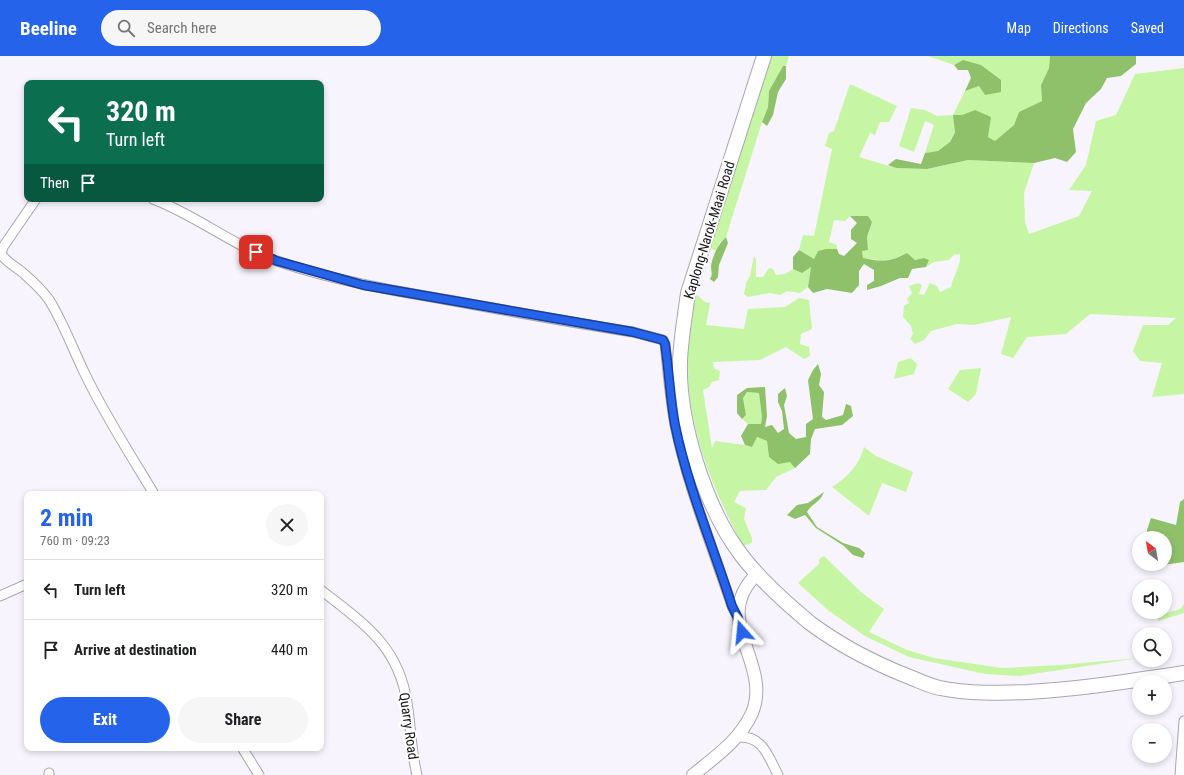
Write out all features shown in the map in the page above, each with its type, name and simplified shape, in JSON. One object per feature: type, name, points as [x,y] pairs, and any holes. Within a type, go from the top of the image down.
[{"type":"highway","name":"Kaplong-Narok-Maai Road","points":[[764,56],[688,293],[682,332],[680,363],[681,391],[685,420],[690,442],[706,487],[727,535],[742,557],[757,574],[790,606],[827,636],[871,662],[938,688],[1003,693],[1065,690],[1184,673]]},
{"type":"main road","points":[[693,775],[737,737],[752,713],[755,703],[756,689],[754,672],[738,618],[738,609],[742,594],[749,582],[757,574]]},
{"type":"street","points":[[34,202],[5,244],[1,251],[2,254],[5,259],[39,288],[50,301],[63,324],[84,372],[103,408],[152,491]]},
{"type":"street","points":[[160,202],[182,212],[248,248],[277,261],[363,285],[633,332],[663,340],[665,344],[670,395],[689,480],[703,526],[732,606],[738,618]]},
{"type":"street","points":[[0,596],[24,585]]},
{"type":"street","name":"Quarry Road","points":[[324,592],[372,631],[383,643],[397,667],[407,701],[416,775]]},
{"type":"street","points":[[1180,775],[1184,721]]},
{"type":"street","points":[[737,737],[749,737],[759,743],[766,750],[778,775]]},
{"type":"street","points":[[244,751],[259,775]]},
{"type":"green space","points":[[772,56],[789,56],[786,66],[783,66],[769,91],[768,107],[726,237],[720,242],[717,251],[708,247]]},
{"type":"green space","points":[[928,56],[1050,56],[1049,68],[1041,85],[1042,101],[1019,112],[1014,125],[995,141],[988,137],[975,110],[962,115],[950,142],[938,151],[925,153],[934,125],[925,121],[914,152],[899,146],[911,108],[925,110],[937,116],[953,115],[965,91],[979,86],[963,60],[954,65]]},
{"type":"green space","points":[[1050,56],[1136,56],[1136,64],[1121,76],[1107,78],[1101,89],[1086,103],[1073,129],[1076,152],[1067,162],[1055,158],[1034,163],[968,160],[927,169],[896,168],[888,165],[896,159],[921,164],[925,153],[938,151],[950,142],[955,132],[953,115],[962,115],[975,110],[991,117],[988,137],[995,141],[1014,125],[1019,112],[1042,101],[1041,85],[1049,68]]},
{"type":"green space","points":[[963,60],[981,65],[1001,80],[1001,92],[985,95],[979,86],[965,91],[971,78],[968,70],[958,70],[954,65]]},
{"type":"green space","points":[[783,66],[786,66],[786,79],[778,92],[773,115],[767,126],[762,122],[768,107],[769,91]]},
{"type":"green space","points":[[1184,68],[1184,394],[1152,397],[1162,363],[1140,361],[1133,351],[1143,325],[1168,325],[1176,318],[1090,314],[1066,334],[1027,337],[1013,358],[1001,354],[1011,317],[974,325],[957,324],[931,331],[924,340],[915,344],[910,339],[913,334],[911,326],[903,317],[904,306],[909,303],[907,299],[912,293],[909,286],[918,283],[922,285],[919,294],[924,295],[930,283],[937,286],[940,292],[951,287],[959,263],[960,254],[954,255],[949,260],[934,262],[926,267],[929,260],[924,258],[915,260],[907,253],[896,258],[886,260],[863,258],[862,251],[868,250],[867,237],[872,222],[867,216],[850,216],[845,221],[834,220],[829,242],[837,245],[837,249],[826,249],[814,259],[799,250],[803,235],[814,236],[832,149],[825,146],[829,133],[834,131],[850,84],[897,106],[889,122],[880,122],[875,135],[870,133],[859,157],[896,168],[927,169],[968,160],[1034,163],[1024,193],[1025,222],[1029,234],[1079,216],[1092,191],[1069,190],[1086,165],[1096,121],[1116,115],[1135,74]]},
{"type":"green space","points":[[850,216],[868,216],[872,222],[867,237],[868,250],[862,251],[863,258],[891,260],[907,253],[915,260],[924,258],[929,260],[926,267],[912,269],[908,278],[900,278],[867,290],[867,285],[874,281],[874,270],[864,264],[859,271],[859,285],[852,293],[827,289],[813,293],[808,287],[811,267],[802,273],[793,269],[793,257],[799,250],[814,259],[818,251],[826,249],[837,249],[839,254],[844,256],[857,243],[851,239],[851,230],[857,223]]},
{"type":"green space","points":[[726,237],[728,243],[719,265],[718,277],[714,282],[710,279],[714,254],[718,246]]},
{"type":"green space","points":[[754,256],[756,259],[756,277],[763,277],[769,268],[773,269],[776,275],[785,274],[793,269],[802,273],[811,267],[808,287],[800,293],[787,291],[780,295],[770,293],[748,297],[744,294],[746,283],[750,276]]},
{"type":"green space","points":[[696,294],[705,302],[710,303],[706,325],[744,329],[748,309],[785,307],[799,298],[809,300],[812,329],[801,334],[800,344],[809,347],[810,356],[804,359],[786,347],[760,360],[713,362],[714,368],[720,371],[719,380],[712,382],[709,387],[703,390],[712,448],[715,441],[752,447],[756,437],[767,441],[769,457],[790,461],[795,468],[776,477],[766,490],[740,491],[734,502],[746,508],[744,519],[752,538],[752,543],[743,546],[713,482],[698,437],[693,414],[689,391],[688,348]]},
{"type":"green space","points":[[911,358],[917,364],[914,374],[894,379],[898,362]]},
{"type":"green space","points":[[818,364],[821,374],[819,385],[824,392],[822,417],[826,420],[843,415],[846,404],[851,406],[853,416],[842,425],[815,429],[811,439],[810,454],[795,468],[790,462],[778,464],[769,457],[767,441],[757,437],[752,447],[745,445],[741,436],[748,424],[761,424],[762,417],[759,393],[747,392],[743,398],[746,415],[742,419],[737,413],[737,395],[747,388],[765,387],[767,416],[765,427],[772,425],[778,433],[784,429],[782,411],[778,402],[778,394],[785,388],[787,396],[784,405],[789,433],[796,439],[806,437],[806,424],[813,419],[808,380]]},
{"type":"green space","points":[[981,368],[976,394],[968,402],[948,389],[960,370]]},
{"type":"green space","points":[[747,392],[759,393],[762,417],[761,424],[748,424],[742,419],[746,415],[743,398]]},
{"type":"green space","points":[[864,447],[876,456],[913,472],[906,492],[882,483],[869,516],[832,487],[843,479],[856,465]]},
{"type":"green space","points":[[824,492],[820,499],[807,512],[817,527],[843,543],[859,548],[865,553],[863,558],[853,555],[844,546],[816,528],[805,515],[795,519],[787,515],[797,505],[808,503]]},
{"type":"green space","points":[[1184,499],[1184,562],[1172,564],[1172,531],[1147,530],[1151,518],[1176,525],[1180,502]]},
{"type":"green space","points":[[824,556],[861,592],[884,609],[869,632],[907,650],[934,658],[1002,668],[1132,659],[1020,676],[985,674],[909,657],[865,636],[829,611],[798,583],[819,564],[819,559]]},
{"type":"green space","points":[[1184,604],[1184,613],[1172,617],[1172,611],[1180,609]]},
{"type":"route","points":[[256,252],[277,261],[363,285],[633,332],[662,339],[665,344],[670,395],[689,480],[703,526],[742,632]]}]
